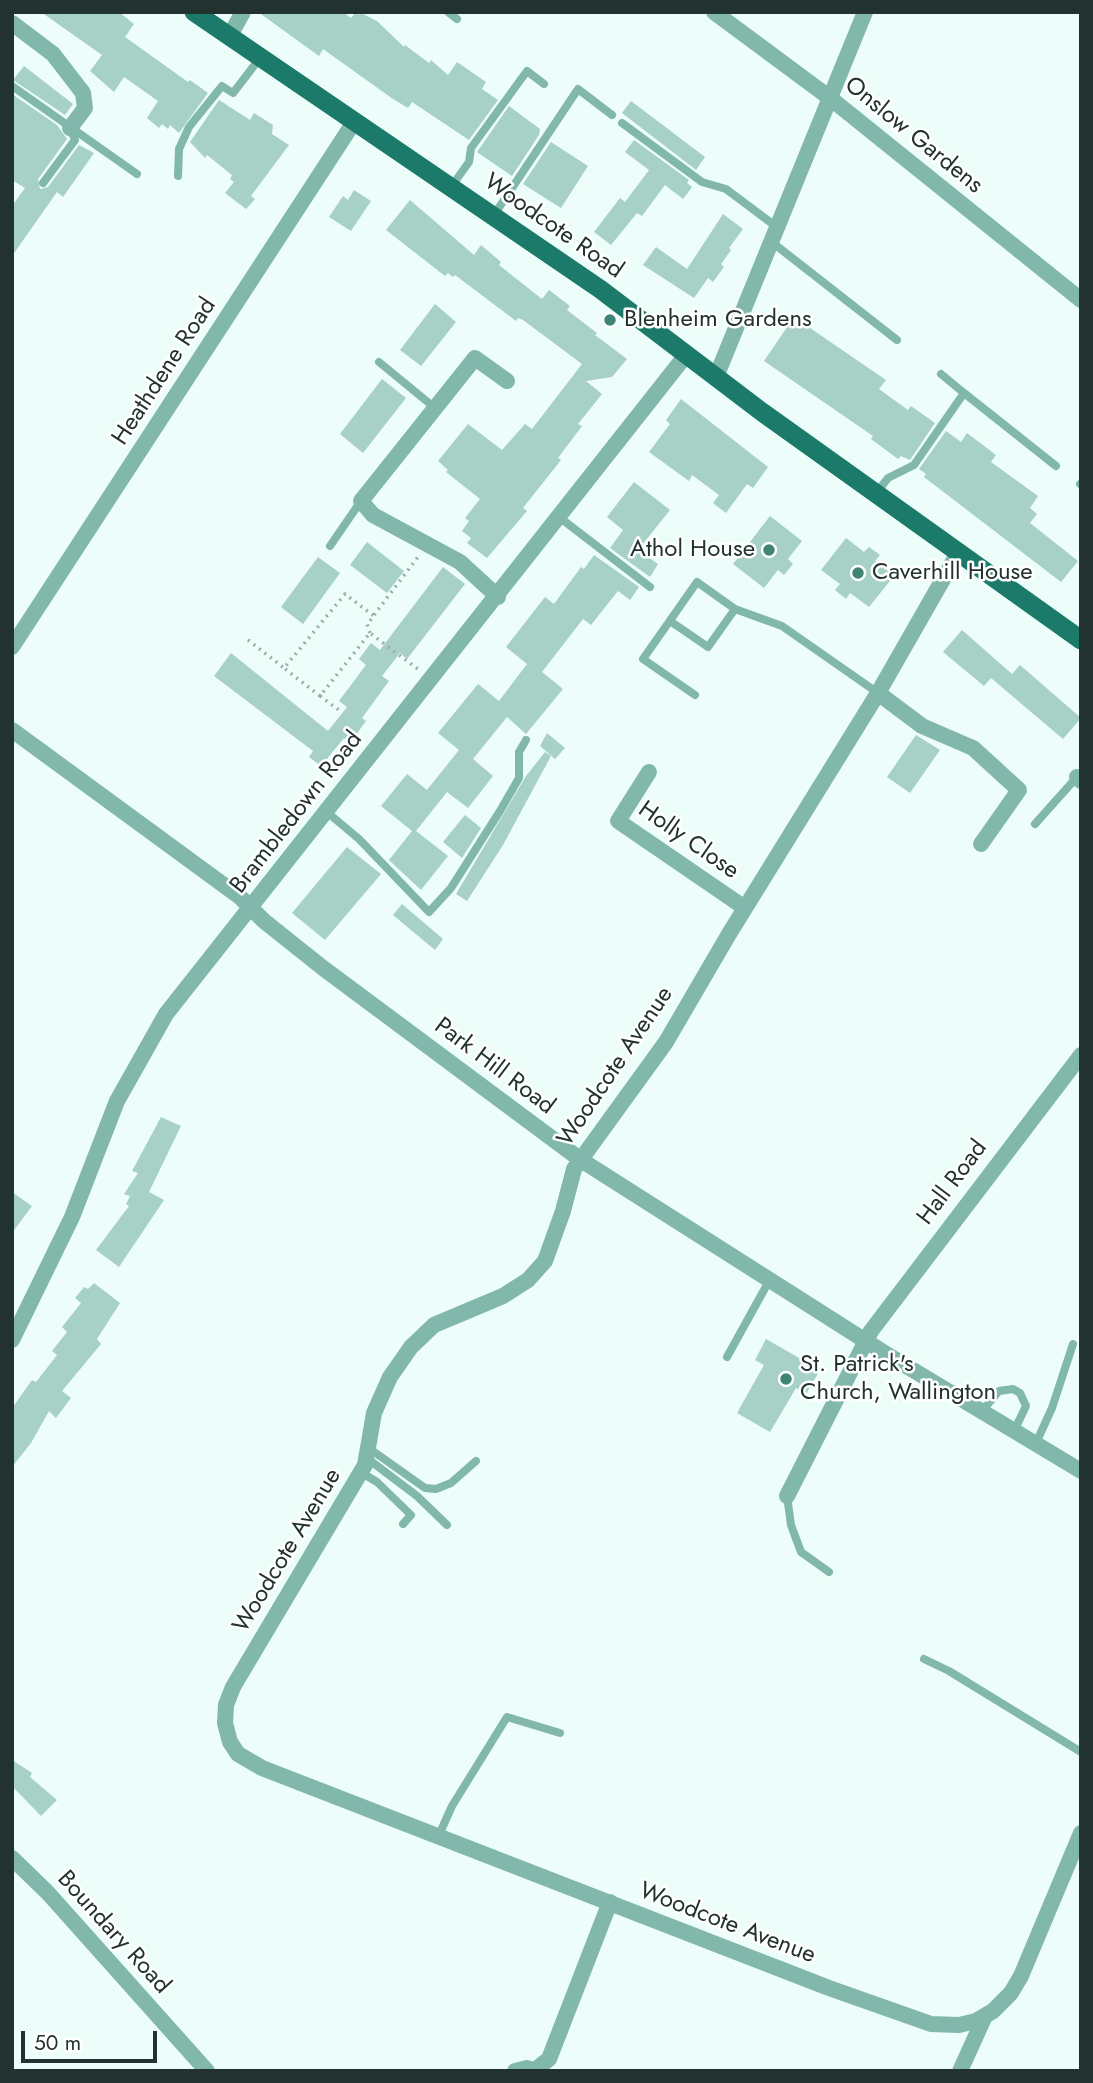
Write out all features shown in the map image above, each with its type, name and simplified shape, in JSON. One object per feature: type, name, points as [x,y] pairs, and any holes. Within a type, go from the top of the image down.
[{"type":"main road","name":"Woodcote Road","points":[[194,12],[600,289],[875,494],[1081,640]]},
{"type":"street","points":[[229,37],[243,12]]},
{"type":"street","name":"Onslow Gardens","points":[[715,12],[830,98],[1081,300]]},
{"type":"street","points":[[716,377],[865,12]]},
{"type":"street","points":[[12,23],[52,54],[83,93],[85,108],[70,128]]},
{"type":"street","name":"Heathdene Road","points":[[12,647],[354,122]]},
{"type":"street","name":"Brambledown Road","points":[[12,1340],[72,1217],[133,1068],[166,1014],[328,813],[686,355]]},
{"type":"street","points":[[498,597],[460,562],[373,515],[361,501],[475,358],[507,381]]},
{"type":"street","name":"Woodcote Avenue","points":[[958,554],[878,693],[666,1042],[574,1169],[545,1261],[515,1289],[442,1320],[421,1336],[401,1360],[380,1397],[367,1461],[228,1697],[226,1731],[238,1754],[262,1768],[916,2021],[959,2025],[985,2016],[1002,2004],[1021,1976],[1081,1833]]},
{"type":"street","points":[[878,693],[922,726],[973,748],[1019,790],[981,844]]},
{"type":"street","name":"Park Hill Road","points":[[12,730],[240,897],[323,968],[581,1160],[769,1281],[1081,1471]]},
{"type":"street","name":"Holly Close","points":[[649,772],[618,821],[745,908]]},
{"type":"street","name":"Hall Road","points":[[787,1496],[865,1340],[1015,1138],[1081,1055]]},
{"type":"street","name":"Boundary Road","points":[[12,1858],[48,1893],[207,2071]]},
{"type":"street","points":[[515,2071],[535,2071],[549,2059],[610,1902]]},
{"type":"street","points":[[960,2071],[985,2016]]},
{"type":"lane","points":[[448,12],[457,19]]},
{"type":"lane","points":[[178,176],[179,149],[189,127],[222,86],[233,93],[260,58]]},
{"type":"lane","points":[[451,187],[470,162],[471,148],[527,71],[544,83]]},
{"type":"lane","points":[[12,86],[137,174]]},
{"type":"lane","points":[[494,215],[549,128],[578,89],[612,115]]},
{"type":"lane","points":[[622,122],[702,182],[726,189],[775,236],[897,340]]},
{"type":"lane","points":[[43,183],[75,140],[70,128]]},
{"type":"lane","points":[[379,362],[435,408]]},
{"type":"lane","points":[[941,374],[1056,466]]},
{"type":"lane","points":[[875,494],[887,478],[914,466],[964,393]]},
{"type":"lane","points":[[330,546],[361,501]]},
{"type":"lane","points":[[559,517],[650,587]]},
{"type":"lane","points":[[695,695],[643,659],[697,582],[735,609],[782,626],[878,693]]},
{"type":"lane","points":[[670,621],[708,647],[735,609]]},
{"type":"lane","points":[[328,813],[359,839],[429,912],[451,888],[519,778],[519,752],[526,740]]},
{"type":"lane","points":[[1035,824],[1079,779]]},
{"type":"lane","points":[[727,1357],[769,1281]]},
{"type":"lane","points":[[1036,1443],[1052,1408],[1073,1344]]},
{"type":"lane","points":[[984,1410],[999,1391],[1013,1389],[1020,1393],[1026,1406],[1015,1429]]},
{"type":"lane","points":[[367,1461],[425,1489],[436,1489],[452,1483],[476,1461]]},
{"type":"lane","points":[[367,1461],[377,1482],[411,1515],[403,1524]]},
{"type":"lane","points":[[367,1461],[418,1496],[447,1525]]},
{"type":"lane","points":[[787,1496],[791,1525],[801,1552],[829,1572]]},
{"type":"lane","points":[[924,1659],[949,1671],[1081,1752]]},
{"type":"lane","points":[[439,1835],[452,1806],[508,1717],[560,1734]]},
{"type":"path","points":[[427,545],[367,624],[370,633],[431,680]]},
{"type":"path","points":[[284,668],[345,594],[374,615]]},
{"type":"path","points":[[320,696],[370,633]]},
{"type":"path","points":[[248,640],[339,710]]},
{"type":"building","points":[[41,12],[119,12],[134,24],[125,37],[208,93],[179,133],[170,125],[168,129],[162,124],[159,128],[147,118],[158,101],[124,77],[114,92],[90,71],[102,55]]},
{"type":"building","points":[[258,12],[343,12],[351,18],[356,12],[360,15],[361,13],[377,21],[404,47],[405,45],[429,63],[431,60],[448,75],[457,62],[486,82],[482,89],[498,100],[469,140],[412,102],[408,108],[393,99],[323,49],[319,56]]},
{"type":"building","points":[[24,66],[73,104],[65,115],[13,80]]},
{"type":"building","points":[[12,94],[57,125],[67,139],[38,179],[40,189],[48,187],[79,145],[94,153],[63,197],[57,192],[12,256],[12,206],[25,188],[12,180]]},
{"type":"building","points":[[219,100],[250,120],[254,113],[273,125],[272,134],[289,145],[251,196],[255,199],[246,209],[225,193],[234,182],[230,179],[232,175],[207,155],[205,158],[190,142]]},
{"type":"building","points":[[631,101],[705,157],[696,170],[622,113]]},
{"type":"building","points":[[509,106],[540,129],[539,135],[512,176],[477,152]]},
{"type":"building","points":[[634,140],[689,180],[687,183],[692,187],[683,199],[665,185],[642,216],[637,213],[611,245],[594,232],[620,198],[625,202],[649,170],[625,152]]},
{"type":"building","points":[[551,142],[588,166],[561,208],[523,184]]},
{"type":"building","points":[[354,190],[371,201],[351,231],[329,217],[343,196],[348,200]]},
{"type":"building","points":[[410,200],[474,255],[481,245],[501,262],[499,265],[542,299],[549,290],[570,306],[567,310],[597,333],[595,335],[627,359],[612,377],[586,381],[602,394],[578,424],[582,426],[558,458],[561,460],[523,508],[527,511],[487,558],[467,543],[471,538],[462,531],[469,521],[465,518],[480,499],[446,472],[448,470],[438,461],[468,424],[502,450],[525,424],[532,429],[582,364],[523,320],[518,318],[516,321],[455,275],[453,277],[448,273],[445,276],[386,230]]},
{"type":"building","points":[[723,214],[743,229],[721,264],[724,267],[713,282],[708,278],[694,298],[643,265],[656,247],[687,269]]},
{"type":"building","points":[[435,304],[456,322],[421,366],[400,350]]},
{"type":"building","points":[[794,317],[886,380],[879,389],[908,410],[911,406],[935,423],[910,460],[901,456],[898,459],[871,439],[873,436],[764,361]]},
{"type":"building","points":[[382,379],[406,398],[363,453],[340,434]]},
{"type":"building","points":[[681,399],[768,467],[753,488],[747,484],[726,513],[713,503],[719,495],[692,475],[689,481],[649,452],[670,424],[666,420]]},
{"type":"building","points":[[946,431],[961,442],[967,433],[996,455],[991,462],[1038,496],[1030,508],[1037,514],[1030,523],[1078,561],[1061,582],[924,477],[926,474],[919,469]]},
{"type":"building","points":[[634,482],[670,510],[638,550],[658,564],[650,577],[610,548],[623,530],[607,517]]},
{"type":"building","name":"Athol House","points":[[770,516],[802,541],[788,559],[793,564],[784,575],[778,570],[764,588],[733,564]]},
{"type":"building","name":"Caverhill House","points":[[846,538],[864,552],[869,547],[880,555],[875,561],[894,576],[869,607],[850,593],[846,599],[835,590],[840,584],[821,570]]},
{"type":"building","points":[[367,542],[404,571],[387,593],[350,565]]},
{"type":"building","points":[[594,555],[639,587],[630,600],[618,591],[591,625],[583,619],[542,672],[563,689],[526,734],[507,717],[473,759],[493,776],[468,808],[447,792],[416,831],[448,856],[421,890],[389,860],[412,831],[381,806],[407,774],[427,790],[459,750],[438,733],[478,684],[499,701],[527,664],[506,647],[545,597],[554,604],[581,567],[584,569]]},
{"type":"building","points":[[318,557],[340,573],[303,624],[281,607]]},
{"type":"building","points":[[443,567],[465,584],[407,659],[400,653],[382,676],[389,681],[362,718],[366,721],[350,743],[344,738],[321,766],[309,757],[313,751],[214,676],[231,653],[328,731],[347,707],[339,701],[366,665],[359,659],[371,643],[380,650]]},
{"type":"building","points":[[962,630],[1012,674],[1020,665],[1081,718],[1063,739],[991,678],[984,686],[943,652]]},
{"type":"building","points":[[547,733],[565,748],[555,759],[540,746]]},
{"type":"building","points":[[916,735],[940,750],[910,793],[887,777]]},
{"type":"building","points":[[545,752],[551,756],[503,845],[467,901],[456,894],[526,776]]},
{"type":"building","points":[[465,815],[481,828],[462,858],[443,842]]},
{"type":"building","points":[[347,847],[381,874],[325,940],[292,913]]},
{"type":"building","points":[[402,904],[443,939],[435,950],[393,915]]},
{"type":"building","points":[[161,1117],[181,1126],[149,1192],[164,1200],[119,1267],[96,1250],[129,1206],[126,1204],[130,1196],[124,1194],[138,1173],[132,1171]]},
{"type":"building","points":[[12,1192],[32,1206],[12,1233]]},
{"type":"building","points":[[94,1283],[120,1303],[97,1339],[101,1344],[62,1391],[71,1398],[56,1418],[49,1411],[31,1443],[12,1467],[12,1408],[32,1380],[36,1382],[57,1355],[52,1351],[67,1332],[62,1327],[81,1303],[75,1298],[84,1287],[88,1289]]},
{"type":"building","name":"St. Patrick's Church, Wallington","points":[[766,1339],[820,1370],[806,1394],[796,1388],[770,1432],[737,1413],[764,1365],[755,1360]]},
{"type":"building","points":[[12,1760],[32,1773],[30,1777],[57,1800],[41,1816],[12,1786]]},
{"type":"place","name":"Blenheim Gardens","points":[[610,320]]},
{"type":"place","name":"Athol House","points":[[769,550]]},
{"type":"place","name":"Caverhill House","points":[[858,573]]},
{"type":"place","name":"St. Patrick's Church, Wallington","points":[[786,1379]]}]
